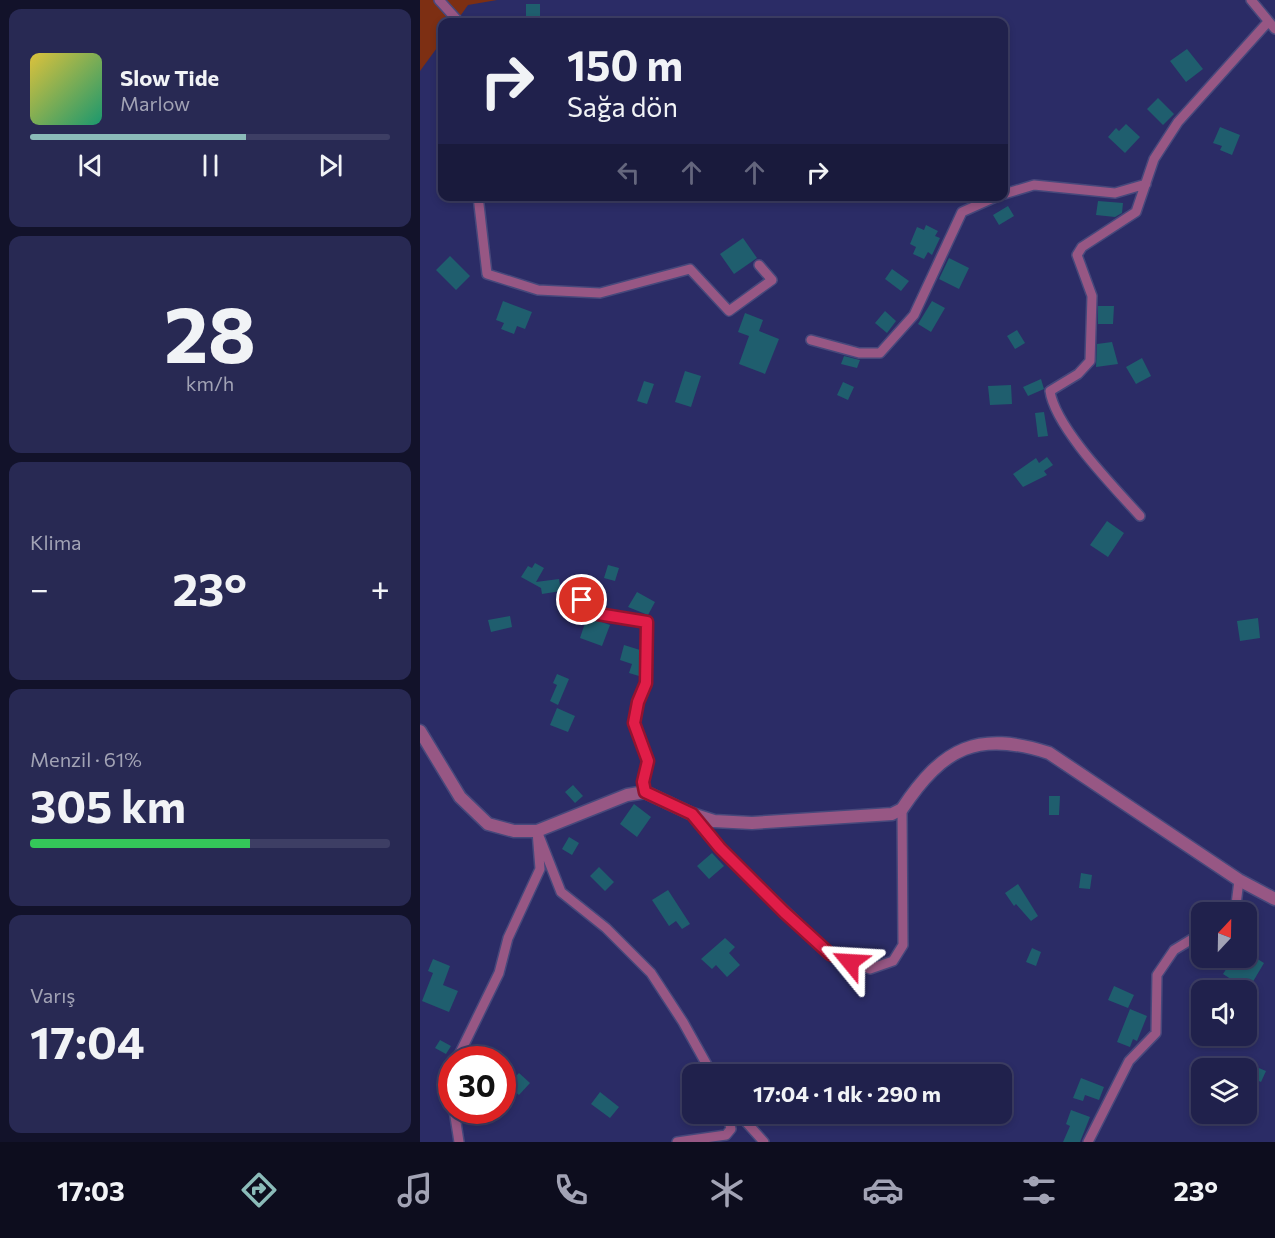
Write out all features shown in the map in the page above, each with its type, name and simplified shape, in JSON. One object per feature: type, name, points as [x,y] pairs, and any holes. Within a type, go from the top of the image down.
[{"type":"street","points":[[439,0],[455,18]]},
{"type":"street","points":[[1140,516],[1097,467],[1052,407],[1050,391],[1078,374],[1090,361],[1092,296],[1077,255],[1082,247],[1137,212],[1154,159],[1178,122],[1271,26],[1251,0]]},
{"type":"street","points":[[1008,193],[1034,184],[1115,193],[1146,184]]},
{"type":"street","points":[[479,201],[486,273],[538,290],[600,293],[690,269],[729,311],[772,280],[759,265]]},
{"type":"street","points":[[811,340],[859,353],[880,353],[914,315],[962,212],[987,201]]},
{"type":"street","points":[[575,592],[592,613],[647,622],[646,683],[638,702],[634,723],[648,761],[643,782],[645,792]]},
{"type":"street","points":[[420,731],[460,797],[488,824],[514,831],[537,831],[627,795],[645,792],[692,814],[714,821],[752,824],[892,814],[902,809],[947,756],[972,745],[1024,745],[1049,753],[1239,880],[1275,899]]},
{"type":"street","points":[[692,814],[720,848],[830,954],[870,969],[893,961],[903,945],[902,809]]},
{"type":"street","points":[[463,1046],[499,973],[508,938],[540,869],[537,831]]},
{"type":"street","points":[[537,831],[561,892],[606,928],[651,973],[683,1022],[706,1064]]},
{"type":"street","points":[[1236,902],[1239,880]]},
{"type":"street","points":[[1088,1142],[1129,1061],[1156,1033],[1157,975],[1174,950],[1191,940]]},
{"type":"street","points":[[456,1124],[459,1142]]},
{"type":"street","points":[[677,1142],[726,1135],[731,1129],[730,1124]]},
{"type":"street","points":[[748,1124],[764,1142]]},
{"type":"shaded area","points":[[420,0],[497,0],[468,5],[459,18],[438,18],[438,46],[420,71]]},
{"type":"building","points":[[526,4],[540,4],[540,18],[526,18]]},
{"type":"building","points":[[1187,49],[1203,69],[1186,82],[1170,61]]},
{"type":"building","points":[[1158,98],[1174,114],[1163,125],[1147,109]]},
{"type":"building","points":[[1126,124],[1140,137],[1125,153],[1108,137],[1116,128],[1119,131]]},
{"type":"building","points":[[1220,127],[1240,135],[1232,155],[1220,150],[1222,146],[1213,143]]},
{"type":"building","points":[[1098,201],[1123,203],[1122,213],[1115,217],[1096,215]]},
{"type":"building","points":[[1008,206],[1014,216],[999,225],[993,215]]},
{"type":"building","points":[[926,225],[938,231],[935,236],[940,238],[932,255],[928,252],[924,259],[913,254],[916,247],[910,244],[917,227],[924,230]]},
{"type":"building","points":[[743,238],[757,258],[734,274],[720,254]]},
{"type":"building","points":[[450,256],[470,276],[456,290],[436,270]]},
{"type":"building","points":[[949,258],[969,268],[959,289],[939,279]]},
{"type":"building","points":[[892,269],[909,281],[901,291],[885,279]]},
{"type":"building","points":[[503,301],[532,312],[525,329],[517,326],[514,334],[501,329],[504,323],[496,320]]},
{"type":"building","points":[[932,301],[945,308],[931,332],[918,324]]},
{"type":"building","points":[[1098,306],[1114,306],[1113,324],[1098,324]]},
{"type":"building","points":[[885,311],[896,321],[887,333],[875,323]]},
{"type":"building","points":[[745,313],[763,320],[759,331],[779,339],[765,374],[739,364],[749,336],[738,332]]},
{"type":"building","points":[[1017,330],[1025,343],[1015,349],[1007,336]]},
{"type":"building","points":[[1112,342],[1118,364],[1096,367],[1097,344]]},
{"type":"building","points":[[844,356],[860,360],[857,368],[841,364]]},
{"type":"building","points":[[1142,358],[1151,376],[1136,384],[1126,367]]},
{"type":"building","points":[[685,371],[701,376],[691,407],[675,402]]},
{"type":"building","points":[[1041,379],[1044,389],[1028,396],[1023,387]]},
{"type":"building","points":[[644,381],[654,384],[647,404],[637,401]]},
{"type":"building","points":[[843,382],[854,387],[848,400],[837,395]]},
{"type":"building","points":[[1011,385],[1012,404],[990,405],[988,386]]},
{"type":"building","points":[[1044,412],[1048,436],[1038,437],[1035,413]]},
{"type":"building","points":[[1047,457],[1053,465],[1044,471],[1047,475],[1023,487],[1013,474],[1036,458],[1039,463]]},
{"type":"building","points":[[1107,521],[1124,533],[1108,557],[1090,545]]},
{"type":"building","points":[[535,563],[544,568],[536,582],[559,579],[561,591],[542,594],[541,588],[521,577],[528,566],[532,568]]},
{"type":"building","points":[[608,565],[619,568],[615,581],[604,578]]},
{"type":"building","points":[[637,592],[655,602],[648,615],[628,607]]},
{"type":"building","points":[[510,616],[512,627],[491,632],[488,620]]},
{"type":"building","points":[[587,617],[610,625],[602,646],[580,638]]},
{"type":"building","points":[[1258,618],[1260,638],[1240,641],[1237,621]]},
{"type":"building","points":[[624,645],[640,650],[639,676],[629,673],[632,664],[620,660]]},
{"type":"building","points":[[557,674],[569,679],[558,705],[550,701],[557,685],[553,683]]},
{"type":"building","points":[[557,708],[575,716],[568,732],[550,725]]},
{"type":"building","points":[[573,785],[583,796],[575,803],[565,792]]},
{"type":"building","points":[[1049,796],[1060,796],[1059,815],[1049,815]]},
{"type":"building","points":[[634,804],[651,817],[637,837],[620,824]]},
{"type":"building","points":[[569,837],[579,843],[572,855],[562,849]]},
{"type":"building","points":[[712,853],[724,866],[709,879],[697,866]]},
{"type":"building","points":[[599,867],[614,882],[605,891],[590,876]]},
{"type":"building","points":[[1081,873],[1092,875],[1090,889],[1079,888]]},
{"type":"building","points":[[1018,884],[1038,916],[1031,921],[1016,904],[1014,906],[1005,893]]},
{"type":"building","points":[[668,890],[690,924],[682,929],[676,921],[669,926],[652,900]]},
{"type":"building","points":[[725,938],[735,947],[729,953],[740,965],[727,977],[716,965],[712,969],[701,959]]},
{"type":"building","points":[[1032,948],[1041,952],[1036,966],[1026,962]]},
{"type":"building","points":[[433,959],[450,966],[443,985],[458,991],[449,1012],[422,1001],[433,973],[428,971]]},
{"type":"building","points":[[1257,959],[1264,963],[1254,980],[1232,980],[1223,974],[1227,968],[1257,968]]},
{"type":"building","points":[[1114,986],[1134,995],[1128,1008],[1108,1000]]},
{"type":"building","points":[[1130,1009],[1147,1016],[1137,1041],[1133,1039],[1130,1047],[1117,1042]]},
{"type":"building","points":[[440,1040],[451,1046],[438,1046],[438,1050],[435,1048]]},
{"type":"building","points":[[1257,1067],[1266,1071],[1261,1082],[1257,1080]]},
{"type":"building","points":[[519,1073],[530,1083],[519,1095],[516,1092],[516,1076]]},
{"type":"building","points":[[1081,1078],[1104,1087],[1099,1100],[1085,1095],[1083,1101],[1073,1098]]},
{"type":"building","points":[[600,1092],[619,1107],[610,1118],[591,1104]]},
{"type":"building","points":[[1071,1110],[1090,1117],[1080,1142],[1063,1142],[1070,1126],[1066,1124]]},
{"type":"route","points":[[582,600],[592,613],[647,622],[646,683],[638,702],[634,723],[648,761],[643,782],[645,792],[692,814],[720,848],[784,912],[830,954],[850,962]]}]
